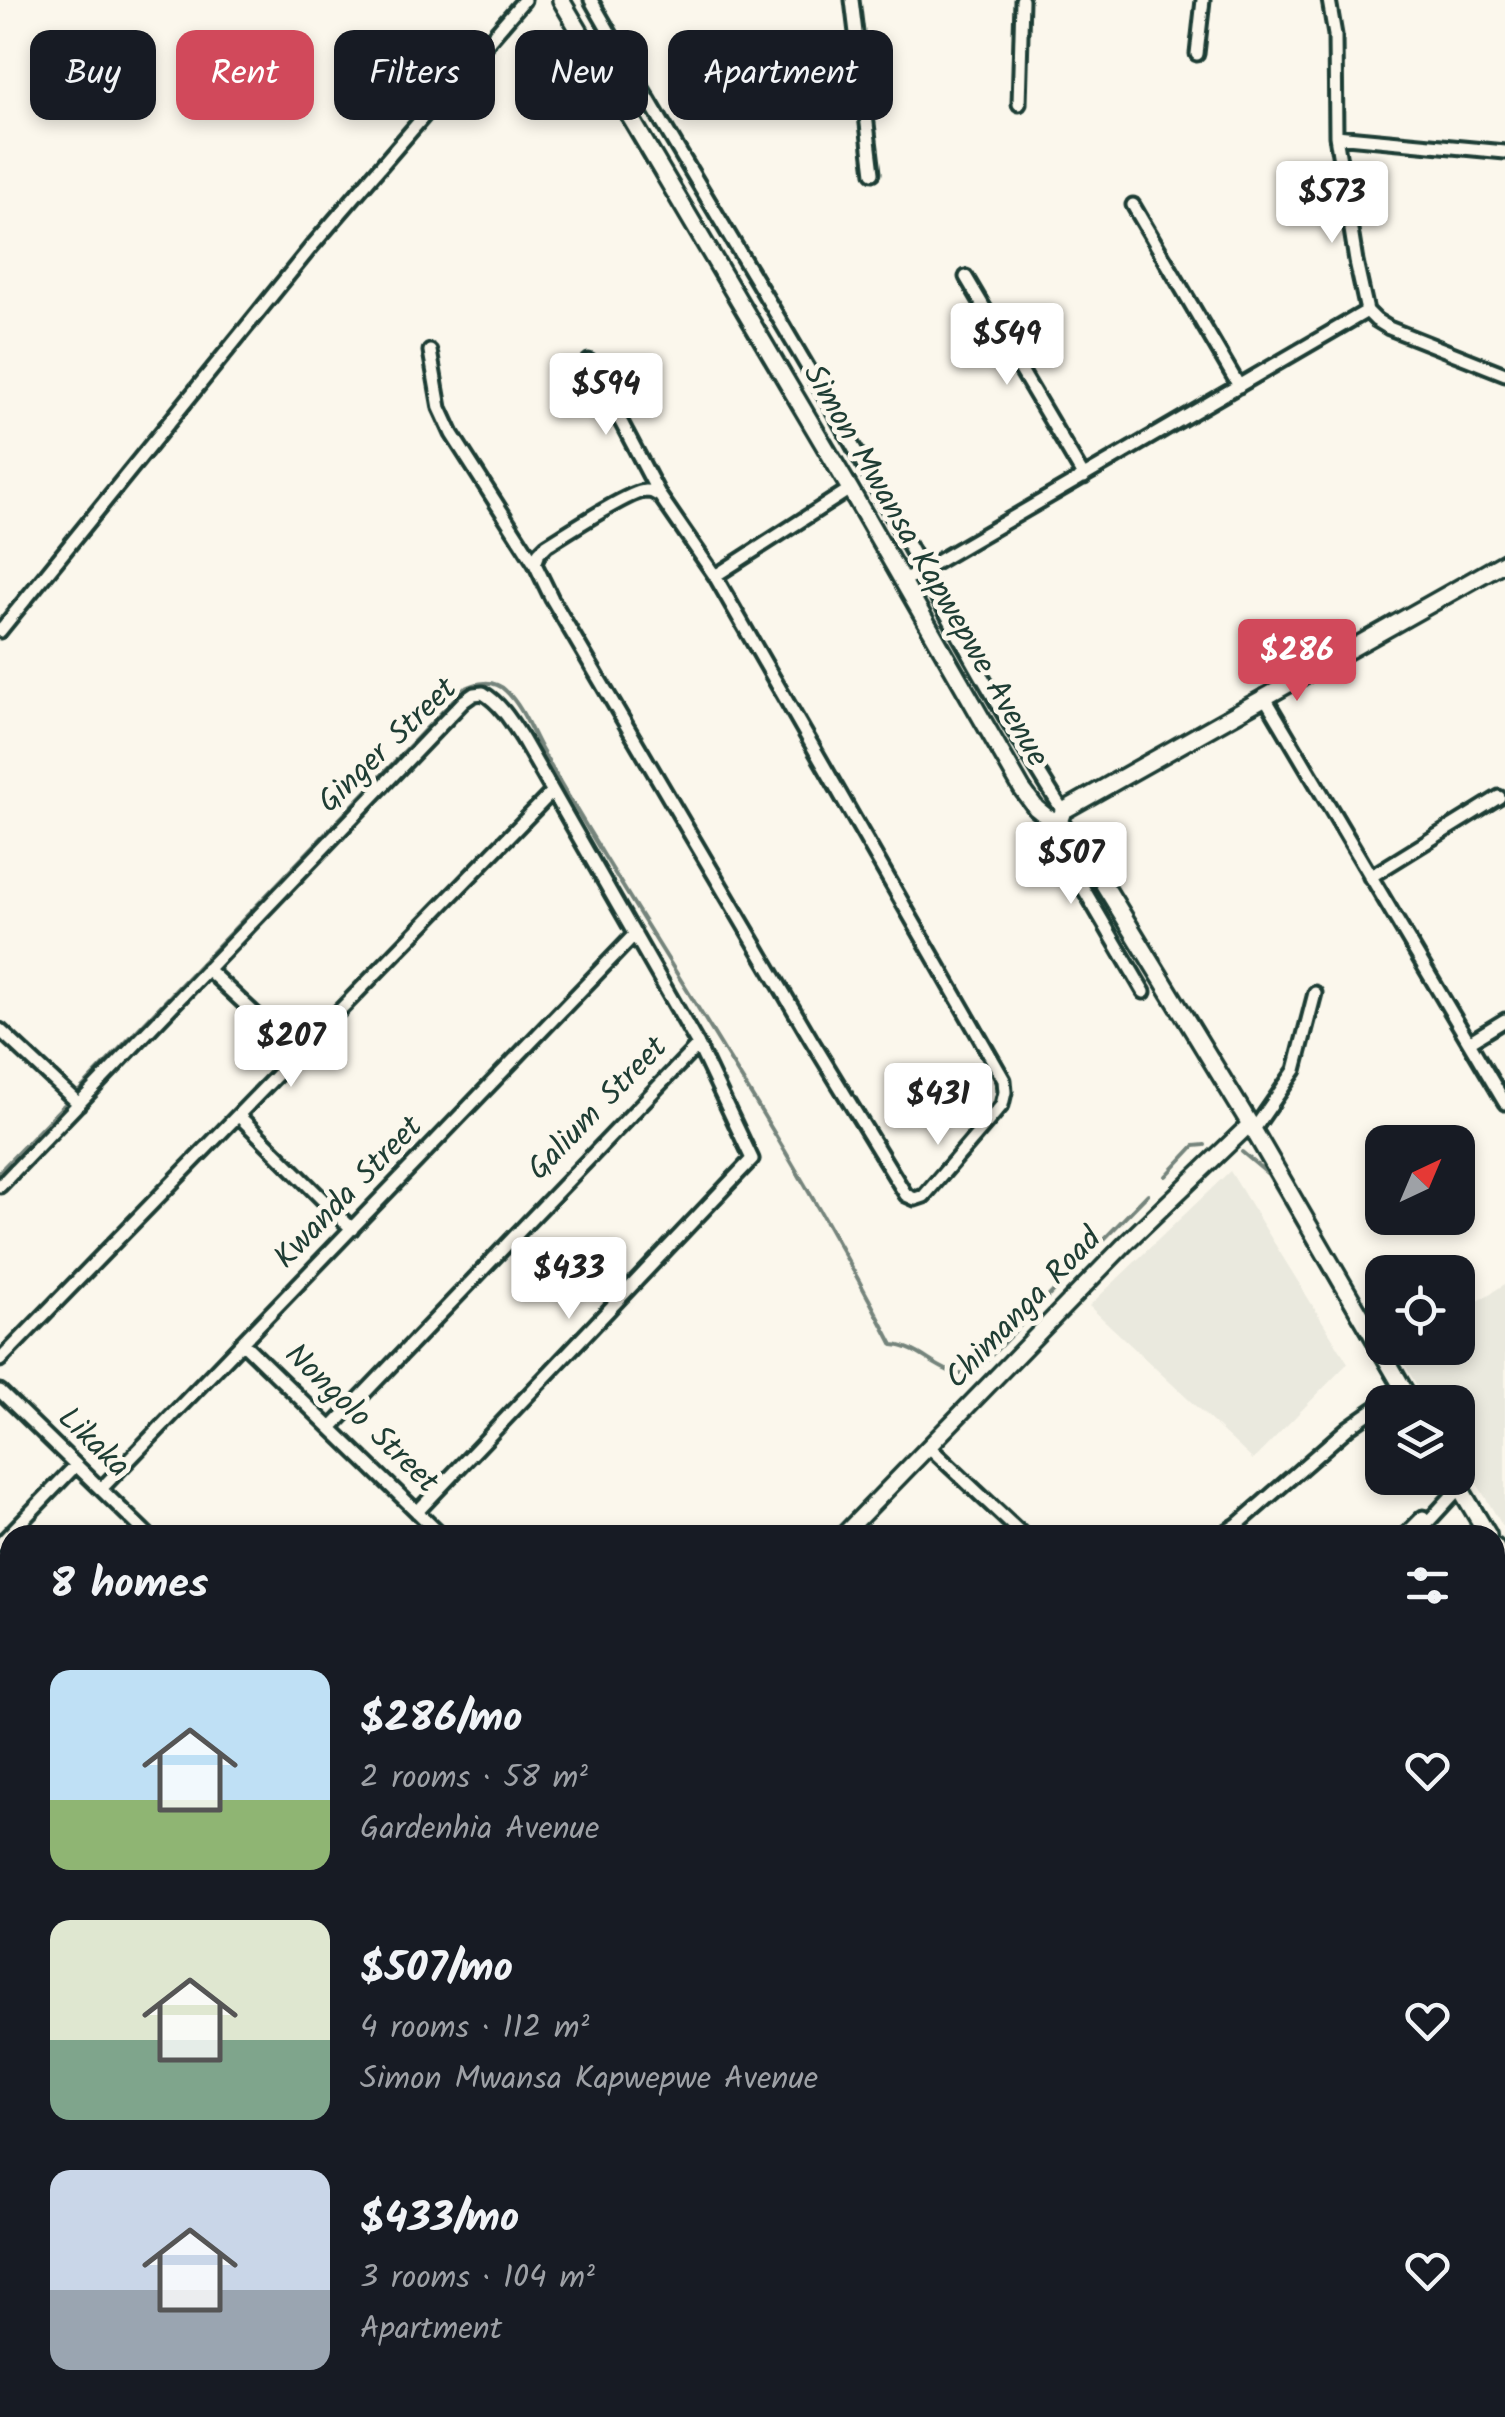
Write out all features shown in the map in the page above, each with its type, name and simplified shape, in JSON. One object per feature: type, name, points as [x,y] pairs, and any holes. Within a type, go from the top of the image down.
[{"type":"main road","name":"Simon Mwansa Kapwepwe Avenue","points":[[561,0],[904,580],[1022,789],[1047,817],[1061,816],[1083,850],[1252,1128],[1400,1385]]},
{"type":"main road","points":[[1061,816],[1264,696],[1505,562]]},
{"type":"main road","points":[[1465,1495],[1482,1525]]},
{"type":"street","points":[[0,630],[287,276],[524,0]]},
{"type":"street","points":[[591,0],[829,405],[1034,766],[1061,816],[1053,830],[1055,840],[1144,992]]},
{"type":"street","points":[[852,0],[873,173]]},
{"type":"street","points":[[1019,104],[1022,0]]},
{"type":"street","points":[[1197,54],[1203,0]]},
{"type":"street","points":[[1329,0],[1335,35],[1336,136],[1368,311],[1389,328],[1505,374]]},
{"type":"street","points":[[1336,136],[1505,152]]},
{"type":"street","points":[[1133,206],[1239,386]]},
{"type":"street","points":[[718,266],[741,255]]},
{"type":"street","points":[[966,277],[1084,477]]},
{"type":"street","points":[[904,580],[1368,311]]},
{"type":"street","points":[[430,351],[440,408],[452,434],[536,564],[552,599],[906,1196],[924,1196],[1002,1105],[1004,1080],[714,576],[660,496],[589,361]]},
{"type":"street","points":[[714,576],[850,489]]},
{"type":"street","points":[[536,564],[547,545],[627,498],[641,491],[660,496]]},
{"type":"street","name":"Ginger Street","points":[[0,1186],[464,701],[482,693],[506,713],[635,934],[698,1045],[752,1158],[417,1512]]},
{"type":"street","points":[[1264,696],[1505,1104]]},
{"type":"street","points":[[0,1360],[552,792]]},
{"type":"street","points":[[1370,876],[1499,797]]},
{"type":"street","name":"Kwanda Street","points":[[101,1489],[635,934]]},
{"type":"street","points":[[207,969],[297,1053]]},
{"type":"street","points":[[1252,1128],[1295,1070],[1315,993]]},
{"type":"street","points":[[1470,1042],[1505,1020]]},
{"type":"street","points":[[0,1030],[79,1104]]},
{"type":"street","name":"Galium Street","points":[[330,1428],[698,1045]]},
{"type":"street","points":[[239,1116],[352,1229]]},
{"type":"street","name":"Chimanga Road","points":[[853,1525],[1127,1242],[1252,1128]]},
{"type":"street","name":"Nongolo Street","points":[[242,1342],[431,1525]]},
{"type":"street","name":"Likaka","points":[[0,1391],[138,1525]]},
{"type":"street","points":[[1237,1525],[1348,1426],[1365,1417]]},
{"type":"street","points":[[929,1446],[1012,1525]]},
{"type":"street","points":[[18,1525],[76,1465]]},
{"type":"street","points":[[1425,1525],[1449,1495]]},
{"type":"street","points":[[1415,1525],[1430,1510],[1443,1505]]},
{"type":"shaded area","points":[[1230,1171],[1348,1363],[1253,1460],[1089,1306]]},
{"type":"shaded area","points":[[1505,1284],[1505,1525],[1475,1480],[1475,1385],[1417,1385],[1405,1365],[1475,1365],[1475,1303]]},
{"type":"waterway","points":[[79,1091],[464,689],[491,683],[506,691],[521,711],[572,802],[789,1158],[893,1345],[914,1351],[951,1372],[973,1374],[1148,1194]]},
{"type":"waterway","points":[[0,1171],[64,1105]]},
{"type":"waterway","points":[[1166,1176],[1194,1146],[1205,1145]]},
{"type":"waterway","points":[[1242,1152],[1268,1174],[1391,1385]]}]
